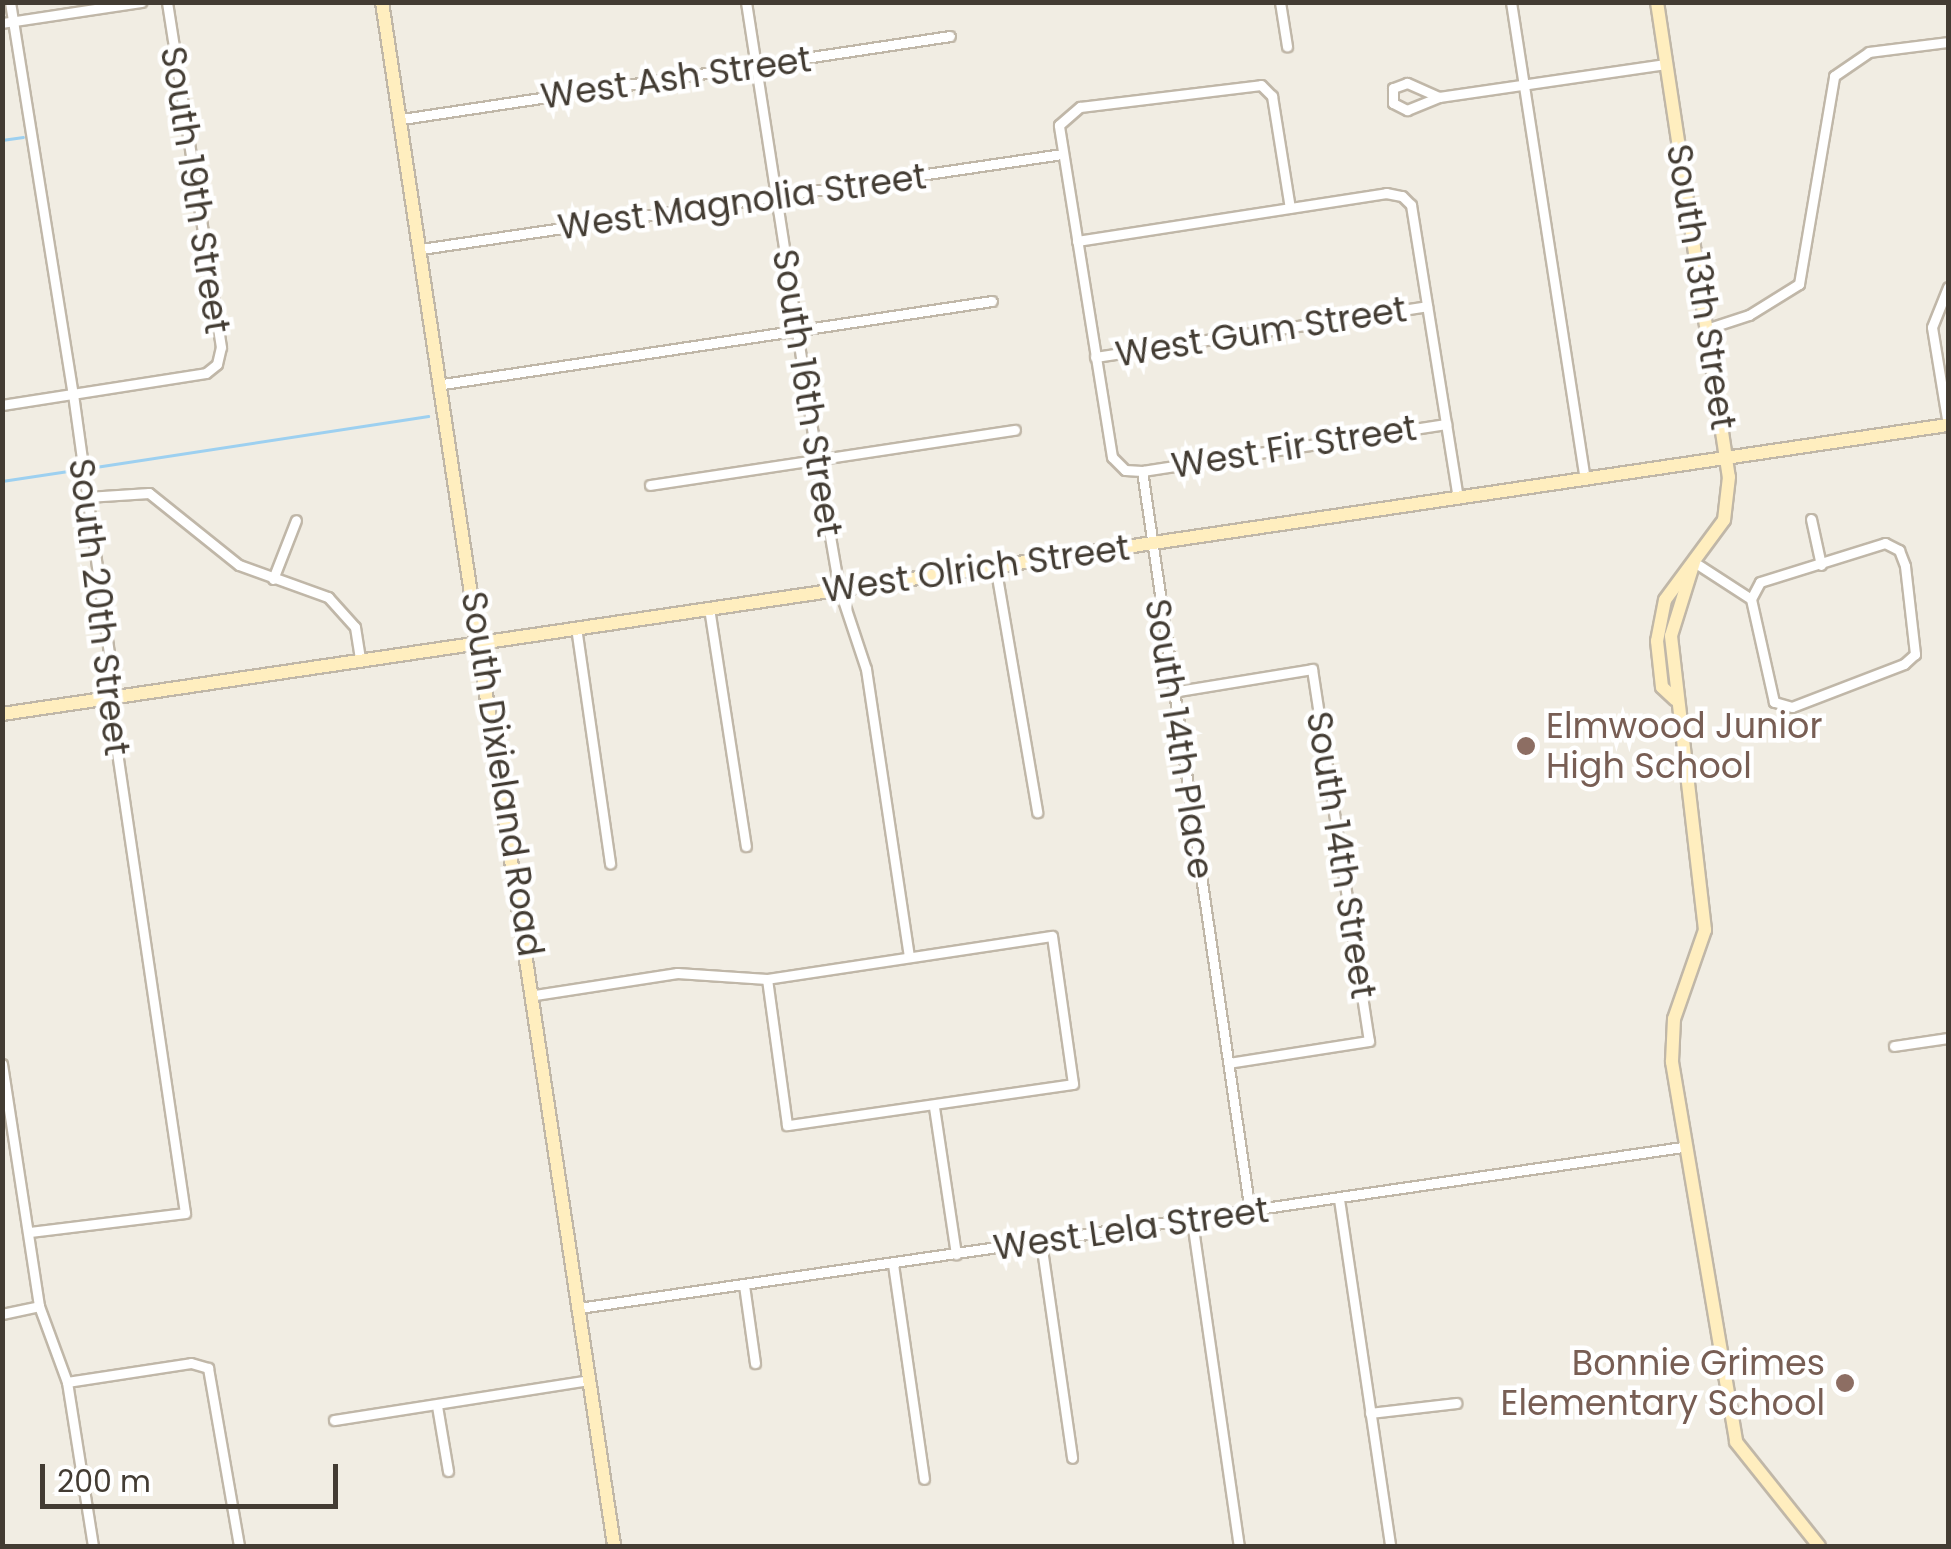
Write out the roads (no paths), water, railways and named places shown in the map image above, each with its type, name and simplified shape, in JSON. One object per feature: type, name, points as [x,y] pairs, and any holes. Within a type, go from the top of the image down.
[{"type":"street","name":"South 20th Street","points":[[10,2],[8,22],[87,497],[115,698],[112,716],[185,1212],[30,1232]]},
{"type":"street","points":[[8,22],[141,2]]},
{"type":"street","name":"South 19th Street","points":[[72,394],[206,372],[218,364],[221,347],[166,2]]},
{"type":"street","name":"South Dixieland Road","points":[[382,2],[444,384],[614,1546]]},
{"type":"street","name":"South 16th Street","points":[[746,2],[817,461],[839,588],[866,669],[909,957]]},
{"type":"street","points":[[1280,2],[1287,46]]},
{"type":"street","points":[[1511,2],[1585,478]]},
{"type":"street","name":"South 13th Street","points":[[1657,2],[1727,458],[1724,520],[1664,600],[1657,641],[1662,687],[1674,699],[1706,904],[1706,930],[1671,1041],[1683,1146],[1736,1442],[1819,1546]]},
{"type":"street","name":"West Ash Street","points":[[402,118],[950,36]]},
{"type":"street","points":[[1706,330],[1750,315],[1799,284],[1834,76],[1869,52],[1948,42]]},
{"type":"street","points":[[1439,96],[1408,83],[1392,88],[1393,103],[1407,110],[1439,96],[1666,64]]},
{"type":"street","points":[[1142,470],[1125,470],[1112,457],[1058,124],[1066,113],[1249,83],[1270,92],[1290,208]]},
{"type":"street","name":"West Magnolia Street","points":[[422,249],[1062,154]]},
{"type":"street","points":[[1077,241],[1290,208],[1402,196],[1411,205],[1458,497]]},
{"type":"street","points":[[1948,287],[1932,327],[1948,424]]},
{"type":"street","points":[[444,384],[992,301]]},
{"type":"street","name":"West Gum Street","points":[[1094,357],[1427,306]]},
{"type":"street","points":[[2,405],[72,394]]},
{"type":"street","name":"West Fir Street","points":[[1142,470],[1446,424]]},
{"type":"street","name":"West Olrich Street","points":[[2,714],[1948,424]]},
{"type":"street","points":[[650,485],[1015,430]]},
{"type":"street","name":"South 14th Place","points":[[1142,470],[1148,545],[1250,1212]]},
{"type":"street","points":[[87,497],[129,490],[161,499],[240,565],[328,597],[344,610],[355,627],[360,659]]},
{"type":"street","points":[[1811,519],[1821,565]]},
{"type":"street","points":[[273,579],[296,520]]},
{"type":"street","points":[[1885,543],[1899,550],[1905,566],[1916,654],[1904,664],[1792,707],[1774,702],[1751,599],[1760,582],[1885,543]]},
{"type":"street","points":[[1694,562],[1751,599]]},
{"type":"street","points":[[995,565],[1037,812]]},
{"type":"street","points":[[709,608],[746,846]]},
{"type":"street","points":[[576,627],[610,864]]},
{"type":"street","name":"South 14th Street","points":[[1172,692],[1312,669],[1369,1041],[1229,1063]]},
{"type":"street","points":[[535,995],[677,973],[767,979],[1052,936],[1073,1084],[934,1107],[787,1125],[767,979]]},
{"type":"street","points":[[1894,1046],[1948,1038]]},
{"type":"street","points":[[2,1064],[38,1306],[66,1382],[93,1546]]},
{"type":"street","points":[[934,1107],[956,1254]]},
{"type":"street","name":"West Lela Street","points":[[578,1308],[1683,1146]]},
{"type":"street","points":[[1340,1198],[1390,1546]]},
{"type":"street","points":[[1192,1221],[1238,1546]]},
{"type":"street","points":[[1041,1242],[1072,1458]]},
{"type":"street","points":[[894,1264],[924,1478]]},
{"type":"street","points":[[744,1286],[755,1363]]},
{"type":"street","points":[[2,1314],[38,1306]]},
{"type":"street","points":[[66,1382],[191,1363],[213,1375],[240,1546]]},
{"type":"street","points":[[334,1420],[589,1380]]},
{"type":"street","points":[[1370,1413],[1456,1402]]},
{"type":"street","points":[[437,1406],[448,1471]]},
{"type":"waterway","points":[[2,140],[23,137]]},
{"type":"waterway","points":[[89,468],[428,416]]},
{"type":"waterway","points":[[2,481],[81,469]]},
{"type":"place","name":"Elmwood Junior High School","points":[[1526,746]]},
{"type":"place","name":"Bonnie Grimes Elementary School","points":[[1845,1383]]}]
